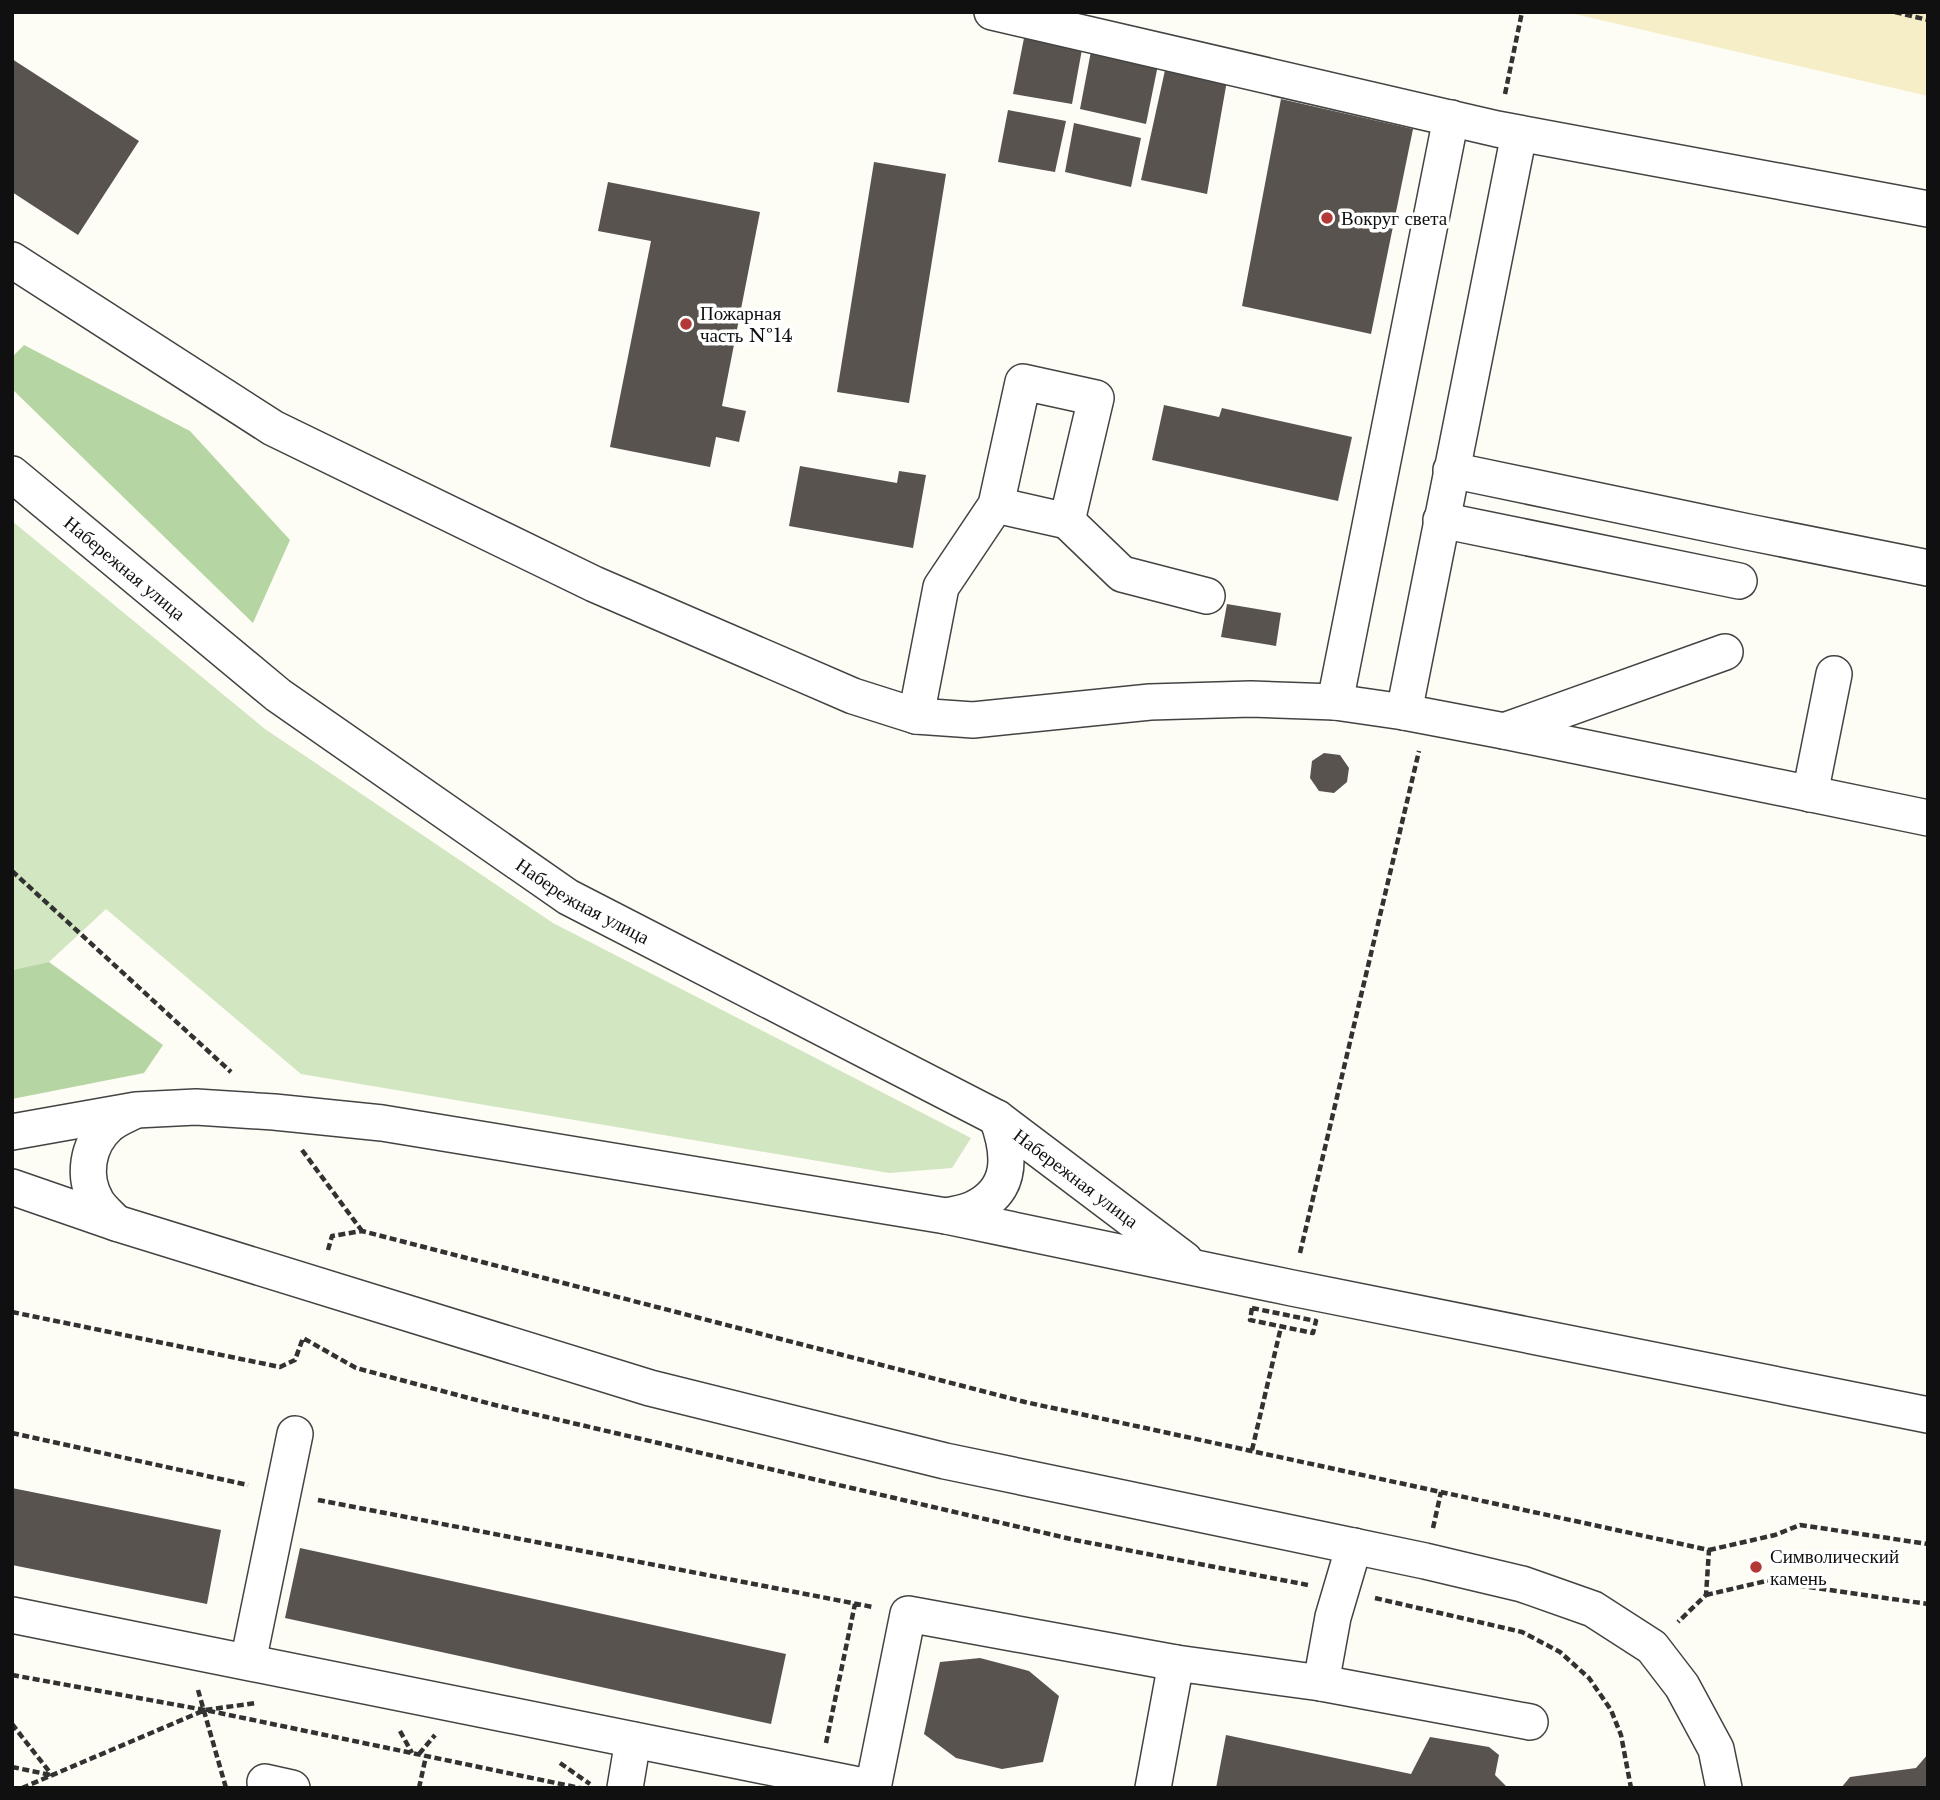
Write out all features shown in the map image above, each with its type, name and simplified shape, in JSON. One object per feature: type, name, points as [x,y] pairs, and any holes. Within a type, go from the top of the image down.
[{"type":"street","points":[[992,12],[1508,131],[1928,209]]},
{"type":"street","points":[[1335,702],[1451,118]]},
{"type":"street","points":[[1415,714],[1441,520],[1508,131]]},
{"type":"street","points":[[12,260],[273,428],[594,584],[853,696],[916,716],[973,720],[1150,702],[1239,699],[1335,702],[1504,731],[1928,818]]},
{"type":"street","points":[[916,716],[941,587],[996,505],[1023,382],[1096,398],[1067,521]]},
{"type":"street","points":[[1451,470],[1928,568]]},
{"type":"street","name":"Набережная улица","points":[[12,474],[278,695],[568,897],[997,1118],[1194,1267]]},
{"type":"street","points":[[996,505],[1067,521],[1122,574],[1207,596]]},
{"type":"street","points":[[1441,520],[1739,580]]},
{"type":"street","points":[[1504,731],[1725,652]]},
{"type":"street","points":[[1810,794],[1834,674]]},
{"type":"street","points":[[12,1132],[136,1110],[196,1107],[382,1123],[946,1216],[1305,1291],[1928,1415]]},
{"type":"street","points":[[116,1223],[97,1202],[89,1183],[88,1162],[94,1143],[109,1124],[136,1110]]},
{"type":"street","points":[[946,1216],[972,1210],[990,1198],[1002,1183],[1007,1164],[1005,1140],[997,1118]]},
{"type":"street","points":[[12,1187],[116,1223],[650,1388],[945,1461],[1522,1584],[1593,1609],[1653,1647],[1682,1686],[1716,1749],[1724,1788]]},
{"type":"street","points":[[248,1662],[295,1434]]},
{"type":"street","points":[[1321,1683],[1334,1616],[1353,1546]]},
{"type":"street","points":[[12,1615],[873,1788],[908,1614],[1176,1663],[1321,1683],[1530,1722]]},
{"type":"street","points":[[1153,1788],[1176,1663]]},
{"type":"street","points":[[625,1788],[633,1740]]},
{"type":"path","points":[[1508,131],[1522,12]]},
{"type":"path","points":[[1895,12],[1928,20]]},
{"type":"path","points":[[1299,1258],[1393,866],[1415,714]]},
{"type":"path","points":[[12,871],[234,1075]]},
{"type":"path","points":[[274,1112],[362,1231]]},
{"type":"path","points":[[324,1260],[332,1236],[362,1231],[1025,1402],[1709,1550],[1775,1535],[1800,1525],[1928,1544]]},
{"type":"path","points":[[12,1312],[280,1367],[295,1360],[303,1338],[356,1368],[507,1408],[1075,1540],[1415,1606],[1522,1632],[1560,1652],[1588,1678],[1611,1710],[1621,1735],[1631,1788]]},
{"type":"path","points":[[1252,1450],[1281,1327]]},
{"type":"path","points":[[12,1433],[283,1493],[908,1614]]},
{"type":"path","points":[[1432,1532],[1441,1492]]},
{"type":"path","points":[[1706,1595],[1709,1550]]},
{"type":"path","points":[[1653,1647],[1706,1595],[1766,1581],[1928,1604]]},
{"type":"path","points":[[819,1777],[855,1604]]},
{"type":"path","points":[[184,1649],[205,1710],[226,1788]]},
{"type":"path","points":[[12,1675],[205,1710],[580,1788]]},
{"type":"path","points":[[22,1788],[205,1710],[261,1702]]},
{"type":"path","points":[[12,1724],[52,1775]]},
{"type":"path","points":[[419,1788],[426,1756]]},
{"type":"path","points":[[12,1767],[52,1775]]},
{"type":"green space","points":[[24,345],[190,431],[290,540],[253,623],[12,389],[12,357]]},
{"type":"green space","points":[[12,521],[265,729],[553,923],[971,1138],[952,1168],[889,1173],[301,1074],[106,909],[49,962],[12,970]]},
{"type":"green space","points":[[49,962],[163,1045],[144,1073],[12,1099],[12,970]]},
{"type":"sand","points":[[1566,12],[1928,12],[1928,96]]},
{"type":"building","points":[[1025,33],[1083,44],[1072,104],[1013,94]]},
{"type":"building","points":[[1092,46],[1159,60],[1146,124],[1080,109]]},
{"type":"building","points":[[12,59],[139,141],[78,235],[12,192]]},
{"type":"building","points":[[1167,61],[1228,75],[1207,194],[1141,180]]},
{"type":"building","name":"Вокруг света","points":[[1281,99],[1413,129],[1371,334],[1242,306]]},
{"type":"building","points":[[1008,110],[1066,121],[1055,172],[998,162]]},
{"type":"building","points":[[1074,123],[1141,138],[1131,187],[1065,172]]},
{"type":"building","points":[[874,162],[946,174],[909,403],[837,392]]},
{"type":"building","name":"Пожарная часть №14","points":[[608,182],[760,212],[722,406],[746,411],[739,442],[716,437],[710,467],[610,447],[651,241],[598,231]]},
{"type":"building","points":[[1164,405],[1219,417],[1222,408],[1352,437],[1338,501],[1152,460]]},
{"type":"building","points":[[800,466],[897,483],[899,471],[926,475],[913,548],[789,526]]},
{"type":"building","points":[[1227,604],[1281,613],[1276,646],[1221,637]]},
{"type":"building","points":[[1324,753],[1340,755],[1349,768],[1347,782],[1334,793],[1319,791],[1310,778],[1312,761]]},
{"type":"building","points":[[12,1488],[221,1530],[207,1604],[12,1565]]},
{"type":"building","points":[[300,1548],[786,1654],[771,1724],[285,1618]]},
{"type":"building","points":[[980,1658],[1029,1671],[1059,1696],[1043,1762],[1002,1769],[956,1758],[924,1734],[940,1662]]},
{"type":"building","points":[[1226,1735],[1411,1774],[1430,1737],[1489,1747],[1499,1755],[1495,1775],[1508,1788],[1216,1788]]},
{"type":"building","points":[[1928,1754],[1928,1788],[1841,1788],[1850,1777],[1916,1768]]},
{"type":"place","name":"Вокруг света","points":[[1327,218]]},
{"type":"place","name":"Пожарная часть №14","points":[[686,324]]},
{"type":"place","name":"Символический камень","points":[[1756,1567]]}]
